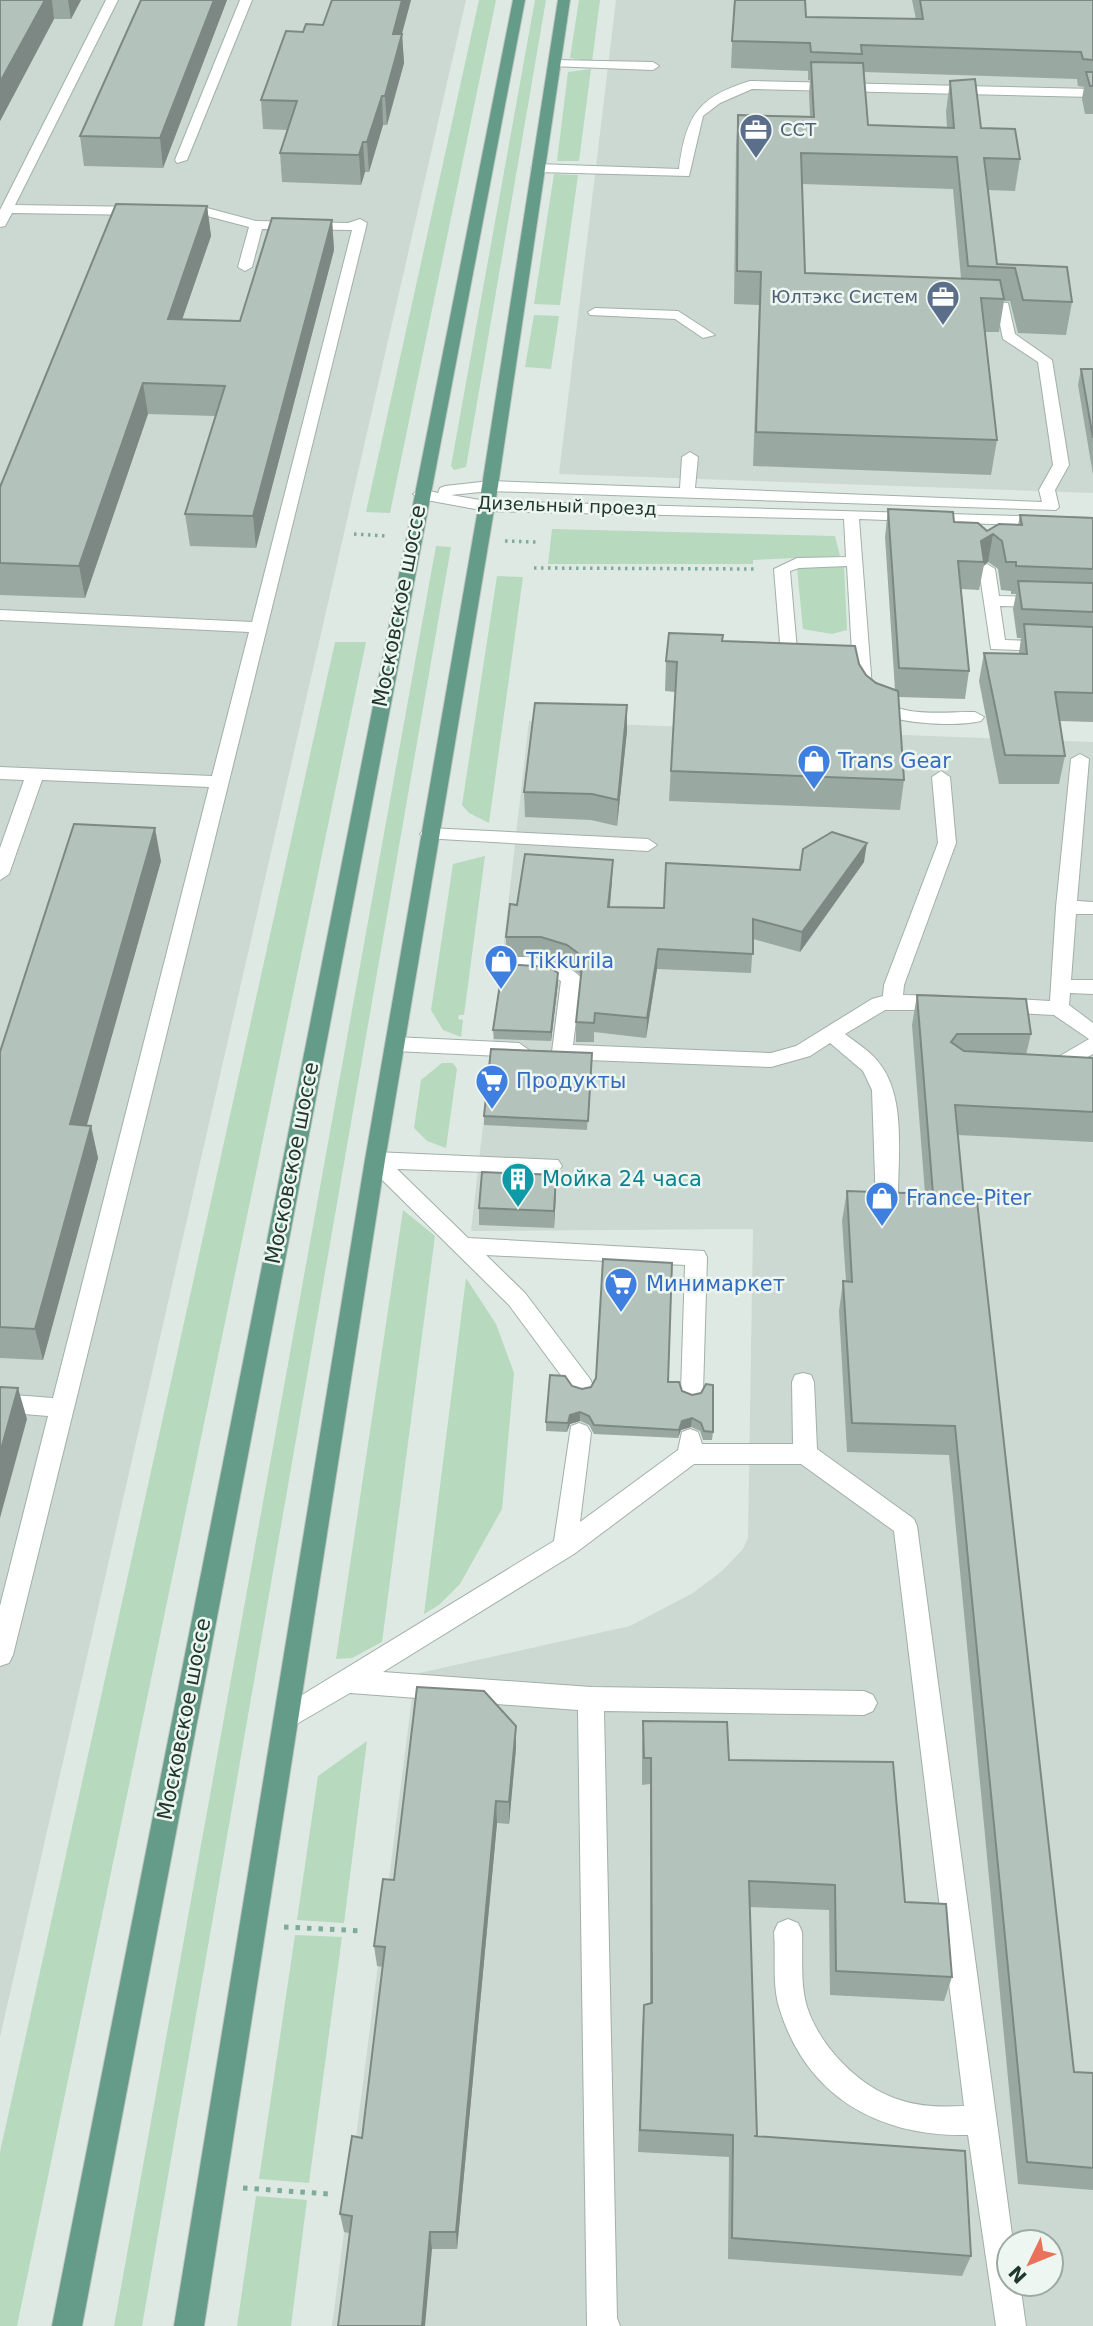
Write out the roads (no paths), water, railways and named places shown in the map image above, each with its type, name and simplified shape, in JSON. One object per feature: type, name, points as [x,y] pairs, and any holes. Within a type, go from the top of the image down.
[{"type":"main road","name":"Московское шоссе","points":[[67,2326],[519,0]]},
{"type":"main road","points":[[189,2326],[255,1925],[374,1160],[488,496],[564,0]]},
{"type":"street","points":[[0,223],[112,0]]},
{"type":"street","points":[[181,159],[246,0]]},
{"type":"street","points":[[554,64],[653,66]]},
{"type":"street","points":[[537,168],[685,173],[691,122],[713,100],[750,85],[1093,93]]},
{"type":"street","points":[[2,1640],[221,782],[360,223],[349,227],[256,225],[207,212],[7,209]]},
{"type":"street","points":[[245,267],[256,225]]},
{"type":"street","points":[[963,305],[1003,306],[1008,336],[1045,360],[1061,465],[1047,490],[1051,508]]},
{"type":"street","points":[[595,312],[677,315],[708,335]]},
{"type":"street","points":[[687,492],[690,457]]},
{"type":"street","name":"Дизельный проезд","points":[[488,496],[687,492],[1093,509]]},
{"type":"street","name":"Дизельный проезд","points":[[421,494],[851,514],[982,527],[1093,523]]},
{"type":"street","points":[[851,514],[855,561],[855,656],[867,699],[876,707],[902,713],[975,717]]},
{"type":"street","points":[[789,655],[782,569],[797,563],[855,561]]},
{"type":"street","points":[[987,569],[997,645],[1093,648]]},
{"type":"street","points":[[991,601],[1093,604]]},
{"type":"street","points":[[0,615],[258,627]]},
{"type":"street","points":[[769,654],[825,656]]},
{"type":"street","points":[[1059,1008],[1065,907],[1080,760]]},
{"type":"street","points":[[0,773],[221,782]]},
{"type":"street","points":[[0,874],[35,774]]},
{"type":"street","points":[[893,1001],[894,985],[947,843],[941,776]]},
{"type":"street","points":[[429,834],[648,845]]},
{"type":"street","points":[[1065,907],[1093,908]]},
{"type":"street","points":[[510,964],[554,967],[571,978],[562,1052]]},
{"type":"street","points":[[1060,986],[1093,987]]},
{"type":"street","points":[[395,1044],[771,1060],[803,1051],[868,1010],[893,1001],[1059,1008],[1093,1033]]},
{"type":"street","points":[[831,1033],[867,1064],[878,1079],[883,1098],[887,1206]]},
{"type":"street","points":[[1032,1074],[1045,1074],[1093,1045]]},
{"type":"street","points":[[374,1160],[551,1166]]},
{"type":"street","points":[[374,1160],[466,1246],[516,1299],[582,1386]]},
{"type":"street","points":[[466,1246],[696,1257],[692,1392]]},
{"type":"street","points":[[803,1382],[805,1454]]},
{"type":"street","points":[[0,1402],[62,1408]]},
{"type":"street","points":[[565,1547],[579,1433]]},
{"type":"street","points":[[288,1717],[565,1547],[690,1447],[805,1454],[905,1526],[981,2121],[1011,2326]]},
{"type":"street","points":[[346,1681],[592,1699],[864,1703]]},
{"type":"street","points":[[592,1699],[602,2312],[605,2326]]},
{"type":"street","points":[[788,1932],[793,2006],[810,2045],[841,2081],[881,2108],[922,2120],[981,2121]]},
{"type":"place","name":"ССТ","points":[[756,160]]},
{"type":"place","name":"Юлтэкс Систем","points":[[943,327]]},
{"type":"place","name":"Trans Gear","points":[[814,791]]},
{"type":"place","name":"Tikkurila","points":[[501,991]]},
{"type":"place","name":"Продукты","points":[[492,1111]]},
{"type":"place","name":"Мойка 24 часа","points":[[518,1209]]},
{"type":"place","name":"France-Piter","points":[[882,1228]]},
{"type":"place","name":"Минимаркет","points":[[621,1314]]}]
